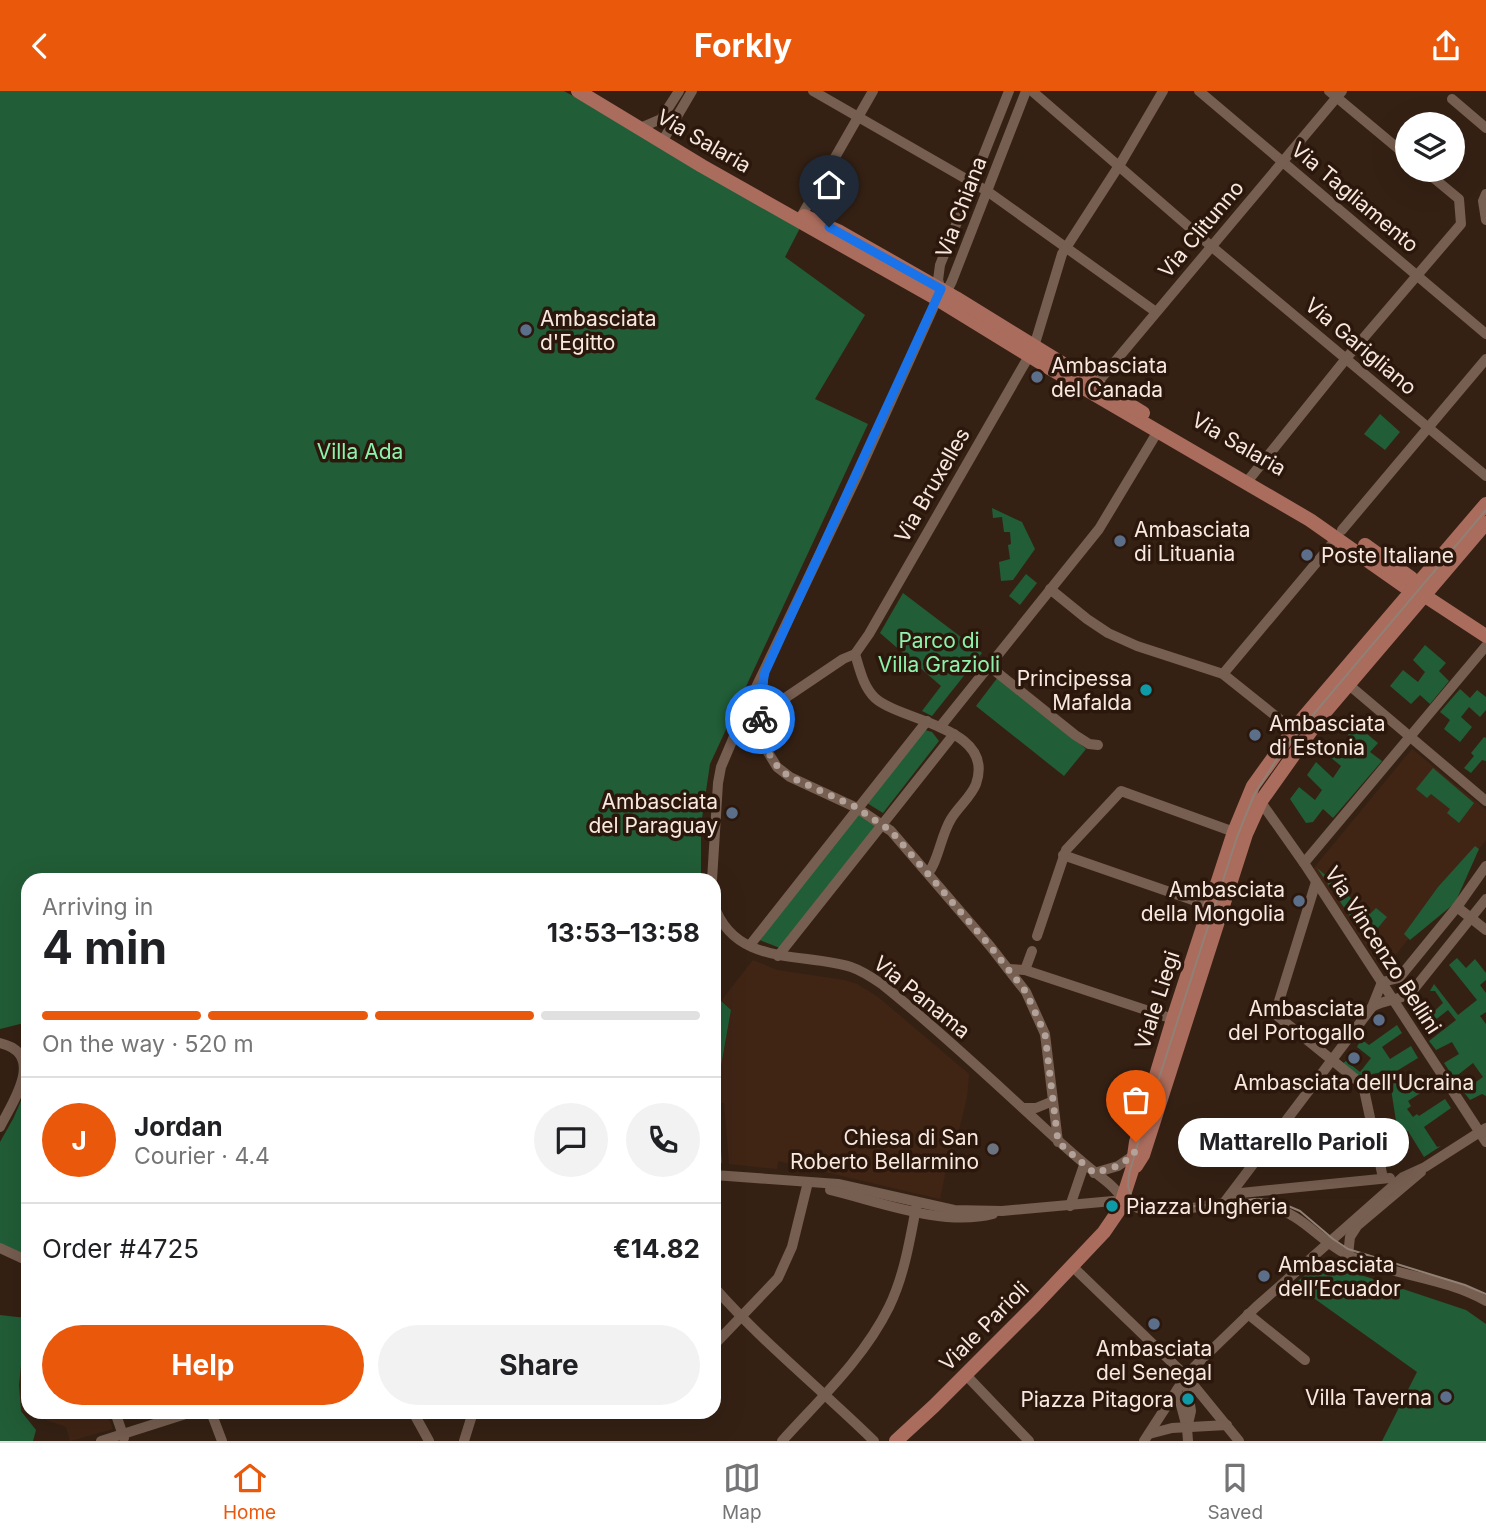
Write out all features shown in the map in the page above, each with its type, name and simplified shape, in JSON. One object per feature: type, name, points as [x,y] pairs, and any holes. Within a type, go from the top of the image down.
[{"type":"main road","name":"Via Salaria","points":[[578,91],[861,257],[939,294],[1340,534],[1411,578],[1420,592],[1486,636]]},
{"type":"main road","name":"Via Salaria","points":[[773,205],[840,233],[921,278],[939,294]]},
{"type":"main road","name":"Via Salaria","points":[[1093,388],[1158,431],[1249,480]]},
{"type":"main road","points":[[1420,592],[1486,504]]},
{"type":"main road","points":[[1420,592],[1486,523]]},
{"type":"main road","name":"Viale Liegi","points":[[1132,1170],[1173,1019],[1234,832],[1255,797],[1290,759],[1420,592]]},
{"type":"main road","name":"Viale Liegi","points":[[1132,1170],[1142,1158],[1246,834],[1262,772],[1293,730],[1420,592]]},
{"type":"main road","points":[[1124,1200],[1132,1170]]},
{"type":"main road","name":"Viale Parioli","points":[[897,1441],[1098,1239],[1124,1200]]},
{"type":"street","points":[[640,128],[661,119],[679,91]]},
{"type":"street","points":[[662,142],[692,91]]},
{"type":"street","points":[[813,91],[987,191],[1156,312]]},
{"type":"street","points":[[802,215],[873,91]]},
{"type":"street","name":"Via Chiana","points":[[1009,91],[940,265],[937,280],[939,294],[951,284],[1026,91]]},
{"type":"street","name":"Via Garigliano","points":[[1032,91],[1211,246],[1486,476]]},
{"type":"street","name":"Via Bruxelles","points":[[855,654],[1031,351],[1062,254],[1163,91]]},
{"type":"street","name":"Via Tagliamento","points":[[1199,91],[1486,334]]},
{"type":"street","points":[[1336,93],[1395,145]]},
{"type":"street","name":"Via Clitunno","points":[[1093,388],[1283,162],[1336,93]]},
{"type":"street","points":[[1452,99],[1486,128]]},
{"type":"street","points":[[1249,480],[1461,224],[1460,201],[1438,182]]},
{"type":"street","points":[[1485,195],[1486,220]]},
{"type":"street","points":[[921,278],[932,275],[940,265]]},
{"type":"street","points":[[712,873],[721,767],[939,294]]},
{"type":"street","points":[[1223,674],[1486,359]]},
{"type":"street","points":[[940,727],[1110,514],[1158,431]]},
{"type":"street","points":[[1050,589],[1108,633],[1137,646],[1223,674],[1293,730]]},
{"type":"street","points":[[1304,863],[1486,646]]},
{"type":"street","points":[[744,721],[756,727],[760,718],[843,659],[855,654],[866,685],[875,697],[954,734],[966,743],[972,751],[977,767],[977,779],[973,790],[948,824],[934,866],[928,873]]},
{"type":"street","points":[[989,666],[1075,735],[1089,744],[1098,745]]},
{"type":"street","points":[[765,672],[760,718],[766,749],[781,772],[857,808],[883,824],[928,873],[1008,969],[1030,1000],[1043,1027],[1058,1142]]},
{"type":"street","points":[[1349,685],[1486,801]]},
{"type":"street","points":[[750,945],[927,721]]},
{"type":"street","points":[[778,956],[954,734]]},
{"type":"street","points":[[1037,936],[1063,855],[1121,791],[1234,832]]},
{"type":"street","name":"Via Vincenzo Bellini","points":[[1255,797],[1317,882],[1484,1135]]},
{"type":"street","points":[[1063,855],[1209,906]]},
{"type":"street","points":[[1406,995],[1396,988],[1399,978],[1457,907],[1486,866]]},
{"type":"street","points":[[1317,882],[1275,1014],[1363,1085],[1383,1178]]},
{"type":"street","points":[[1373,1007],[1381,1002],[1394,1001],[1415,988],[1486,899]]},
{"type":"street","points":[[1457,907],[1486,930]]},
{"type":"street","name":"Via Panama","points":[[721,917],[726,926],[750,945],[778,956],[848,966],[867,974],[1023,1108],[1088,1168]]},
{"type":"street","points":[[1025,970],[1032,951]]},
{"type":"street","points":[[1008,969],[1025,970],[1173,1019]]},
{"type":"street","points":[[1223,1204],[1373,1007],[1382,982],[1399,978]]},
{"type":"street","points":[[0,1043],[10,1046],[21,1059]]},
{"type":"street","points":[[0,1127],[21,1084]]},
{"type":"street","points":[[1023,1108],[1036,1108],[1053,1101]]},
{"type":"street","points":[[1146,1438],[1186,1376],[1248,1314],[1345,1227],[1403,1177],[1484,1135]]},
{"type":"street","points":[[1088,1168],[1118,1166],[1134,1155]]},
{"type":"street","points":[[1348,1255],[1350,1237],[1357,1226],[1425,1167]]},
{"type":"street","points":[[1088,1168],[1112,1185],[1124,1200],[1138,1208],[1153,1211],[1233,1203],[1282,1210],[1299,1219],[1329,1244],[1348,1255],[1458,1288],[1486,1301]]},
{"type":"street","points":[[1065,1206],[1088,1168]]},
{"type":"street","points":[[721,1176],[838,1184],[917,1207],[954,1210],[1002,1211],[1124,1200]]},
{"type":"street","points":[[1231,1194],[1403,1177]]},
{"type":"street","points":[[721,1338],[778,1278],[792,1247],[808,1182]]},
{"type":"street","points":[[782,1441],[872,1336],[890,1305],[905,1262],[917,1207]]},
{"type":"street","points":[[0,1248],[21,1258]]},
{"type":"street","points":[[1072,1266],[1186,1376],[1239,1441]]},
{"type":"street","points":[[721,1295],[755,1332],[825,1393],[874,1441]]},
{"type":"street","points":[[1248,1314],[1306,1360]]},
{"type":"street","points":[[965,1374],[1029,1441]]},
{"type":"street","points":[[1186,1376],[1191,1405],[1188,1441]]},
{"type":"street","points":[[1177,1390],[1188,1428]]},
{"type":"street","points":[[117,1419],[124,1438]]},
{"type":"street","points":[[101,1441],[124,1438],[174,1419]]},
{"type":"street","points":[[214,1419],[222,1441]]},
{"type":"street","points":[[417,1419],[429,1441]]},
{"type":"street","points":[[464,1441],[471,1419]]},
{"type":"street","points":[[1146,1438],[1172,1428],[1227,1426]]},
{"type":"shaded area","points":[[1412,749],[1486,810],[1486,840],[1383,971],[1313,869]]},
{"type":"shaded area","points":[[753,960],[777,970],[844,980],[857,984],[878,997],[969,1074],[967,1097],[958,1134],[954,1137],[949,1155],[940,1199],[778,1161],[777,1169],[729,1164],[724,1103],[721,1103],[721,1066],[731,1010],[721,1001]]},
{"type":"shaded area","points":[[21,1366],[21,1411],[19,1385]]},
{"type":"shaded area","points":[[44,1419],[109,1419],[113,1429],[70,1441],[66,1427]]},
{"type":"green space","name":"Villa Ada","points":[[0,91],[564,91],[800,228],[785,257],[865,315],[815,399],[868,424],[710,764],[701,825],[701,873],[21,873],[21,1024],[0,1029]]},
{"type":"green space","points":[[1380,414],[1400,432],[1385,450],[1364,434]]},
{"type":"green space","points":[[992,508],[1022,522],[1035,549],[1013,580],[1001,581],[999,562],[1010,559],[1010,532],[1004,532],[1002,517],[993,518]]},
{"type":"green space","points":[[1026,574],[1037,583],[1020,605],[1009,596]]},
{"type":"green space","name":"Parco di Villa Grazioli","points":[[903,593],[982,653],[932,716],[922,711],[941,686],[880,633]]},
{"type":"green space","points":[[1425,645],[1446,663],[1439,671],[1449,681],[1430,704],[1420,695],[1411,704],[1390,686],[1403,670],[1418,682],[1425,672],[1413,660]]},
{"type":"green space","points":[[998,677],[1086,749],[1064,776],[976,706]]},
{"type":"green space","points":[[1460,689],[1470,698],[1477,690],[1486,697],[1486,710],[1480,717],[1469,707],[1461,717],[1472,727],[1460,742],[1444,729],[1450,720],[1440,712]]},
{"type":"green space","points":[[1356,725],[1378,743],[1370,752],[1382,761],[1333,818],[1323,809],[1313,822],[1306,823],[1290,799],[1299,787],[1315,800],[1322,790],[1307,775],[1316,762],[1333,778],[1341,766],[1329,756],[1337,744],[1352,756],[1359,746],[1348,735]]},
{"type":"green space","points":[[925,730],[932,732],[939,741],[883,813],[867,803]]},
{"type":"green space","points":[[1484,737],[1486,761],[1482,760],[1471,773],[1464,768],[1474,756],[1471,753]]},
{"type":"green space","points":[[1433,768],[1474,803],[1459,823],[1447,813],[1450,809],[1431,794],[1427,798],[1416,789]]},
{"type":"green space","points":[[857,814],[876,825],[780,948],[757,939]]},
{"type":"green space","points":[[1475,846],[1479,849],[1455,903],[1410,940],[1404,934],[1438,887]]},
{"type":"green space","points":[[1317,868],[1336,884],[1339,881],[1348,888],[1345,893],[1370,914],[1376,908],[1387,917],[1367,941]]},
{"type":"green space","points":[[1457,958],[1466,968],[1475,959],[1486,973],[1486,980],[1480,985],[1486,993],[1486,1012],[1480,1016],[1486,1024],[1486,1096],[1482,1094],[1470,1100],[1463,1091],[1483,1077],[1473,1063],[1454,1078],[1444,1063],[1459,1054],[1452,1042],[1436,1050],[1429,1041],[1456,1020],[1448,1010],[1434,1021],[1430,1015],[1443,1003],[1435,991],[1430,991],[1434,984],[1458,1015],[1477,1000],[1449,965]]},
{"type":"green space","points":[[721,1001],[731,1010],[721,1066]]},
{"type":"green space","points":[[1397,1025],[1402,1033],[1382,1047],[1390,1059],[1411,1046],[1418,1058],[1395,1072],[1395,1079],[1402,1091],[1413,1085],[1410,1079],[1416,1076],[1419,1080],[1429,1074],[1435,1084],[1408,1101],[1411,1106],[1407,1109],[1413,1117],[1417,1114],[1419,1116],[1445,1099],[1451,1108],[1424,1127],[1437,1147],[1441,1146],[1424,1157],[1408,1131],[1379,1135],[1376,1126],[1396,1121],[1391,1089],[1387,1089],[1385,1078],[1387,1071],[1358,1077],[1342,1064],[1346,1061],[1360,1072],[1371,1058],[1357,1047],[1361,1039],[1369,1045]]},
{"type":"green space","points":[[21,1101],[21,1254],[0,1246],[0,1142]]},
{"type":"green space","points":[[1322,1262],[1466,1310],[1486,1324],[1486,1441],[1382,1441],[1417,1372],[1294,1284]]},
{"type":"green space","points":[[0,1315],[21,1317],[21,1419],[27,1419],[36,1430],[33,1441],[0,1441]]},
{"type":"tram line","points":[[1486,510],[1280,754],[1254,795],[1237,837],[1138,1143],[1128,1186],[1132,1199],[1144,1208],[1163,1210],[1255,1199],[1274,1200],[1300,1211],[1348,1249],[1486,1294]]},
{"type":"way so far","points":[[760,719],[766,749],[779,769],[790,777],[854,806],[891,831],[1026,992],[1045,1034],[1058,1142],[1094,1173],[1126,1162],[1134,1155],[1136,1142]]},
{"type":"place","name":"Ambasciata d'Egitto","points":[[526,330]]},
{"type":"place","name":"Ambasciata del Canada","points":[[1037,377]]},
{"type":"place","name":"Ambasciata di Lituania","points":[[1120,541]]},
{"type":"place","name":"Poste Italiane","points":[[1307,555]]},
{"type":"place","name":"Principessa Mafalda","points":[[1146,690]]},
{"type":"place","name":"Ambasciata di Estonia","points":[[1255,735]]},
{"type":"place","name":"Ambasciata del Paraguay","points":[[732,813]]},
{"type":"place","name":"Ambasciata della Mongolia","points":[[1299,901]]},
{"type":"place","name":"Ambasciata del Portogallo","points":[[1379,1020]]},
{"type":"place","name":"Ambasciata dell'Ucraina","points":[[1354,1058]]},
{"type":"place","name":"Mattarello Parioli","points":[[1136,1142]]},
{"type":"place","name":"Chiesa di San Roberto Bellarmino","points":[[993,1149]]},
{"type":"place","name":"Piazza Ungheria","points":[[1112,1206]]},
{"type":"place","name":"Ambasciata dell’Ecuador","points":[[1264,1276]]},
{"type":"place","name":"Ambasciata del Senegal","points":[[1154,1324]]},
{"type":"place","name":"Villa Taverna","points":[[1446,1397]]},
{"type":"place","name":"Piazza Pitagora","points":[[1188,1399]]},
{"type":"route","points":[[760,719],[765,672],[941,289],[829,227]]}]
